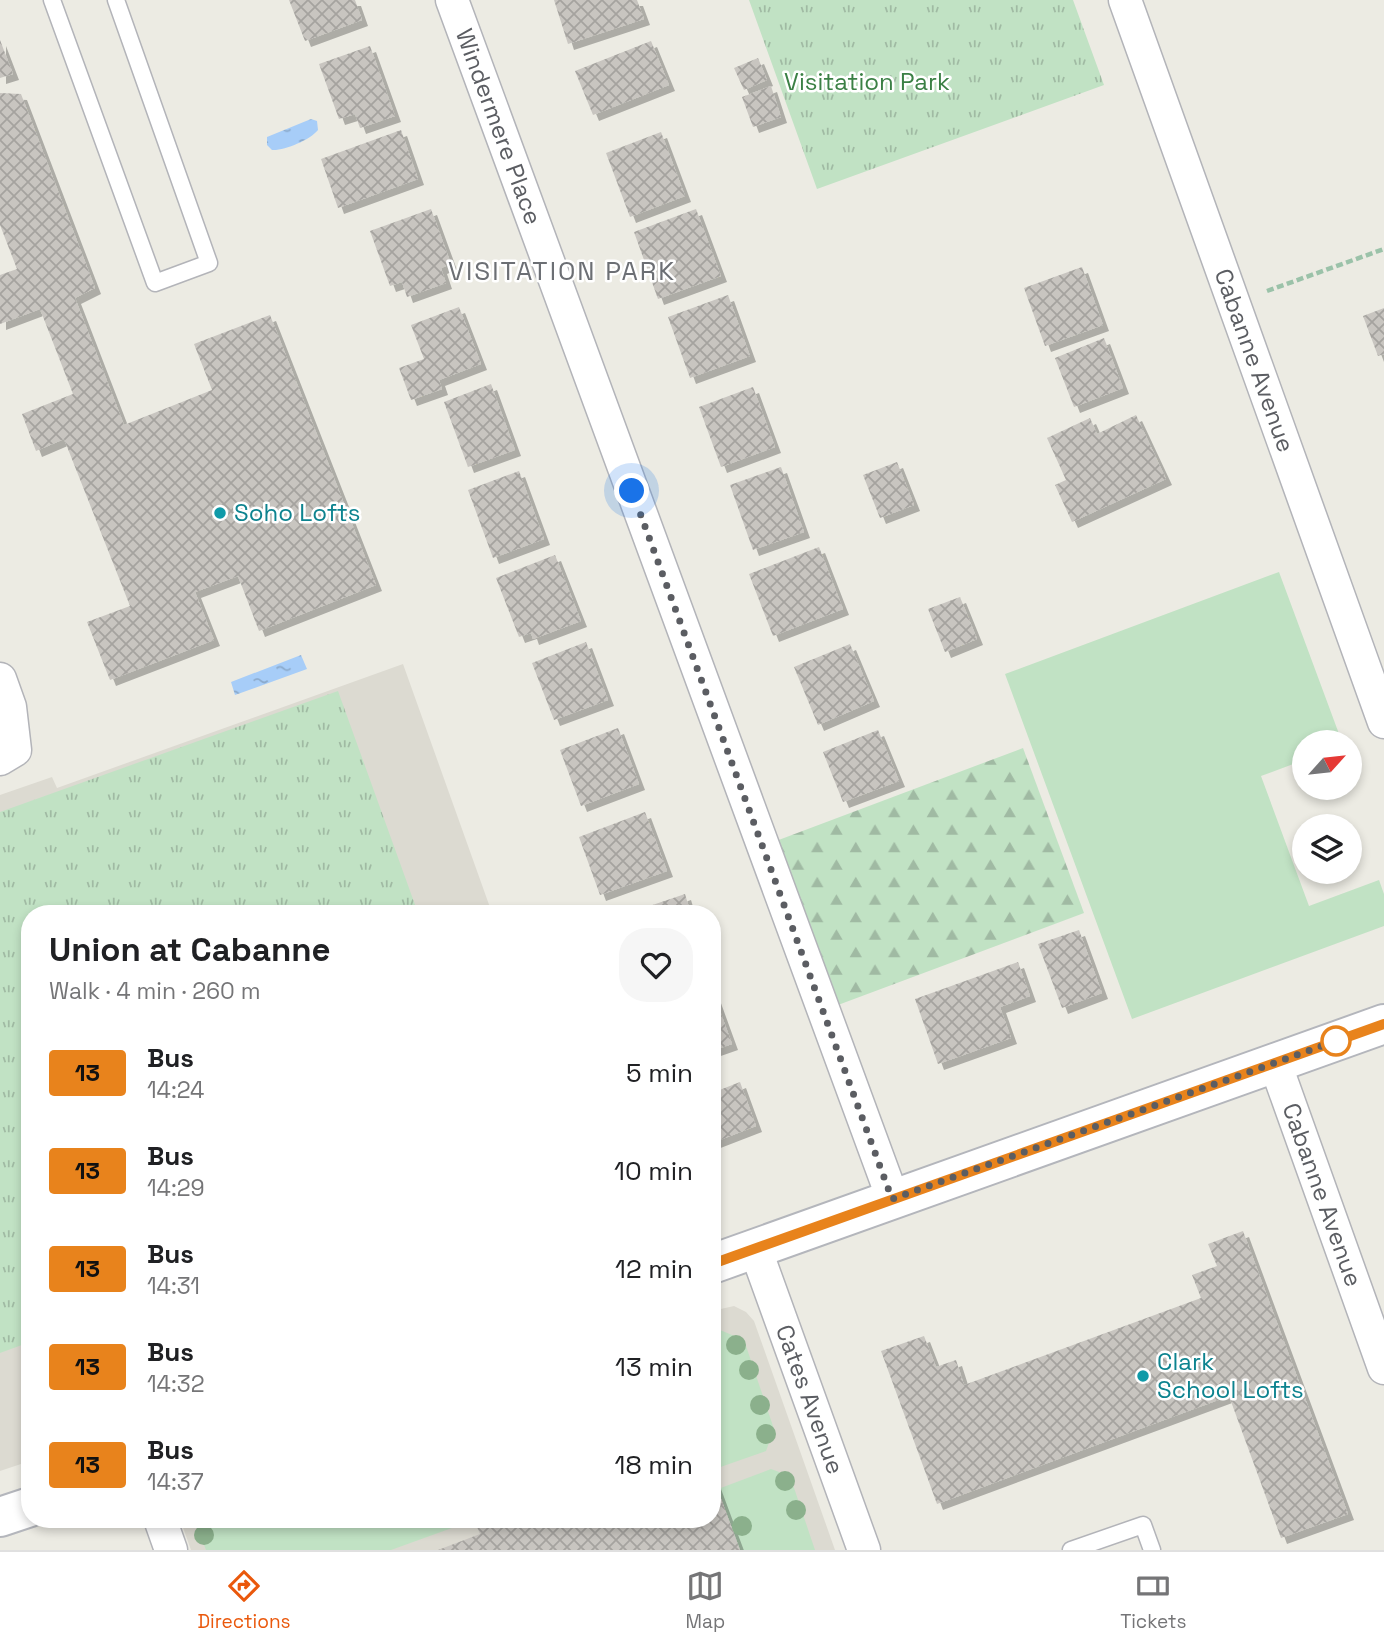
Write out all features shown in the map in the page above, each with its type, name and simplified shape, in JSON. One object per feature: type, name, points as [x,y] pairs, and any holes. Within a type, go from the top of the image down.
[{"type":"main road","points":[[721,1261],[1384,1024]]},
{"type":"main road","points":[[0,1517],[21,1510]]},
{"type":"street","name":"Windermere Place","points":[[452,0],[892,1199]]},
{"type":"street","name":"Cabanne Avenue","points":[[1125,0],[1384,722]]},
{"type":"street","points":[[0,680],[10,707],[15,750],[0,759]]},
{"type":"street","name":"Cabanne Avenue","points":[[1275,1063],[1384,1368]]},
{"type":"street","name":"Cates Avenue","points":[[755,1248],[864,1550]]},
{"type":"street","points":[[163,1528],[171,1550]]},
{"type":"lane","points":[[52,0],[155,283],[209,263],[116,0]]},
{"type":"lane","points":[[1071,1550],[1143,1525],[1152,1550]]},
{"type":"path","points":[[1266,292],[1384,249]]},
{"type":"shaded area","points":[[403,664],[489,905],[21,905],[21,1464],[0,1471],[0,795],[52,777],[57,788]]},
{"type":"shaded area","points":[[734,1306],[746,1312],[754,1321],[835,1550],[191,1550],[183,1528],[721,1528],[721,1309]]},
{"type":"green space","name":"Visitation Park","points":[[749,0],[1073,0],[1104,85],[817,189]]},
{"type":"green space","points":[[1279,572],[1338,730],[1292,730],[1292,764],[1261,776],[1292,860],[1292,884],[1301,884],[1309,906],[1379,880],[1384,894],[1384,926],[1132,1019],[1005,674]]},
{"type":"green space","points":[[338,691],[415,905],[21,905],[21,1345],[0,1353],[0,812]]},
{"type":"green space","points":[[1023,748],[1084,913],[838,1005],[776,841]]},
{"type":"green space","points":[[721,1330],[744,1340],[774,1429],[766,1451],[721,1467]]},
{"type":"green space","points":[[771,1469],[790,1476],[815,1550],[740,1550],[721,1497],[721,1488]]},
{"type":"green space","points":[[201,1528],[452,1528],[391,1550],[206,1550],[199,1532]]},
{"type":"water","points":[[311,119],[317,121],[318,130],[303,141],[277,150],[272,150],[267,145],[267,137]]},
{"type":"water","points":[[301,655],[307,669],[235,695],[231,682]]},
{"type":"building","points":[[289,0],[355,0],[362,20],[305,41]]},
{"type":"building","points":[[554,0],[637,0],[644,19],[568,44]]},
{"type":"building","points":[[0,40],[13,74],[0,78]]},
{"type":"building","points":[[651,41],[669,85],[593,115],[575,71]]},
{"type":"building","points":[[370,46],[395,116],[360,128],[355,114],[339,119],[319,64]]},
{"type":"building","points":[[758,58],[767,80],[744,90],[734,68]]},
{"type":"building","points":[[771,86],[781,117],[753,127],[742,97]]},
{"type":"building","name":"Soho Lofts","points":[[0,93],[21,94],[95,288],[75,298],[124,425],[212,390],[194,344],[270,315],[376,585],[259,631],[238,576],[195,592],[214,640],[110,680],[87,622],[130,606],[64,439],[36,451],[22,414],[73,394],[40,309],[0,324],[0,275],[17,269],[0,225]]},
{"type":"building","points":[[401,130],[418,179],[338,208],[321,159]]},
{"type":"building","points":[[661,132],[685,196],[630,217],[606,153]]},
{"type":"building","points":[[431,209],[451,264],[441,268],[446,283],[407,297],[402,282],[390,286],[370,231]]},
{"type":"building","points":[[696,209],[721,276],[658,299],[634,232]]},
{"type":"building","points":[[1082,267],[1103,325],[1045,346],[1024,288]]},
{"type":"building","points":[[728,295],[750,356],[690,378],[668,317]]},
{"type":"building","points":[[459,307],[481,364],[439,380],[442,389],[411,400],[399,368],[424,359],[411,325]]},
{"type":"building","points":[[1384,308],[1384,354],[1378,356],[1363,316]]},
{"type":"building","points":[[1104,338],[1123,388],[1074,407],[1055,358]]},
{"type":"building","points":[[491,384],[515,450],[468,467],[444,402]]},
{"type":"building","points":[[753,387],[775,447],[721,467],[699,407]]},
{"type":"building","points":[[1136,415],[1166,479],[1072,522],[1055,485],[1066,480],[1047,438],[1090,418],[1097,434]]},
{"type":"building","points":[[897,462],[914,505],[880,518],[863,475]]},
{"type":"building","points":[[781,467],[804,532],[753,550],[730,485]]},
{"type":"building","points":[[519,471],[544,539],[493,558],[468,490]]},
{"type":"building","points":[[819,547],[843,609],[773,636],[749,574]]},
{"type":"building","points":[[555,555],[581,621],[533,639],[531,633],[519,637],[496,578]]},
{"type":"building","points":[[960,597],[977,639],[945,652],[928,609]]},
{"type":"building","points":[[586,642],[608,700],[554,720],[532,663]]},
{"type":"building","points":[[850,644],[874,701],[818,725],[794,667]]},
{"type":"building","points":[[618,728],[639,784],[581,806],[560,750]]},
{"type":"building","points":[[878,730],[899,781],[843,802],[823,752]]},
{"type":"building","points":[[645,812],[667,871],[600,895],[579,837]]},
{"type":"building","points":[[685,894],[688,905],[653,905]]},
{"type":"building","points":[[1079,930],[1102,993],[1062,1008],[1038,944]]},
{"type":"building","points":[[1018,962],[1030,996],[1000,1007],[1011,1038],[938,1064],[915,999]]},
{"type":"building","points":[[721,1014],[732,1044],[721,1048]]},
{"type":"building","points":[[740,1082],[756,1126],[721,1140],[721,1089]]},
{"type":"building","name":"Clark School Lofts","points":[[1243,1231],[1348,1514],[1281,1538],[1229,1396],[937,1504],[881,1351],[924,1336],[936,1367],[956,1360],[964,1385],[1201,1298],[1192,1275],[1217,1266],[1208,1244]]},
{"type":"building","points":[[721,1499],[740,1550],[438,1550],[480,1534],[477,1528],[721,1528]]},
{"type":"bus line","name":"13","points":[[721,1261],[1384,1024]]},
{"type":"place","name":"Soho Lofts","points":[[220,513]]},
{"type":"place","name":"Clark School Lofts","points":[[1143,1376]]},
{"type":"district","name":"VISITATION PARK","points":[[562,271]]},
{"type":"route","points":[[632,491],[892,1199],[1336,1041]]}]
